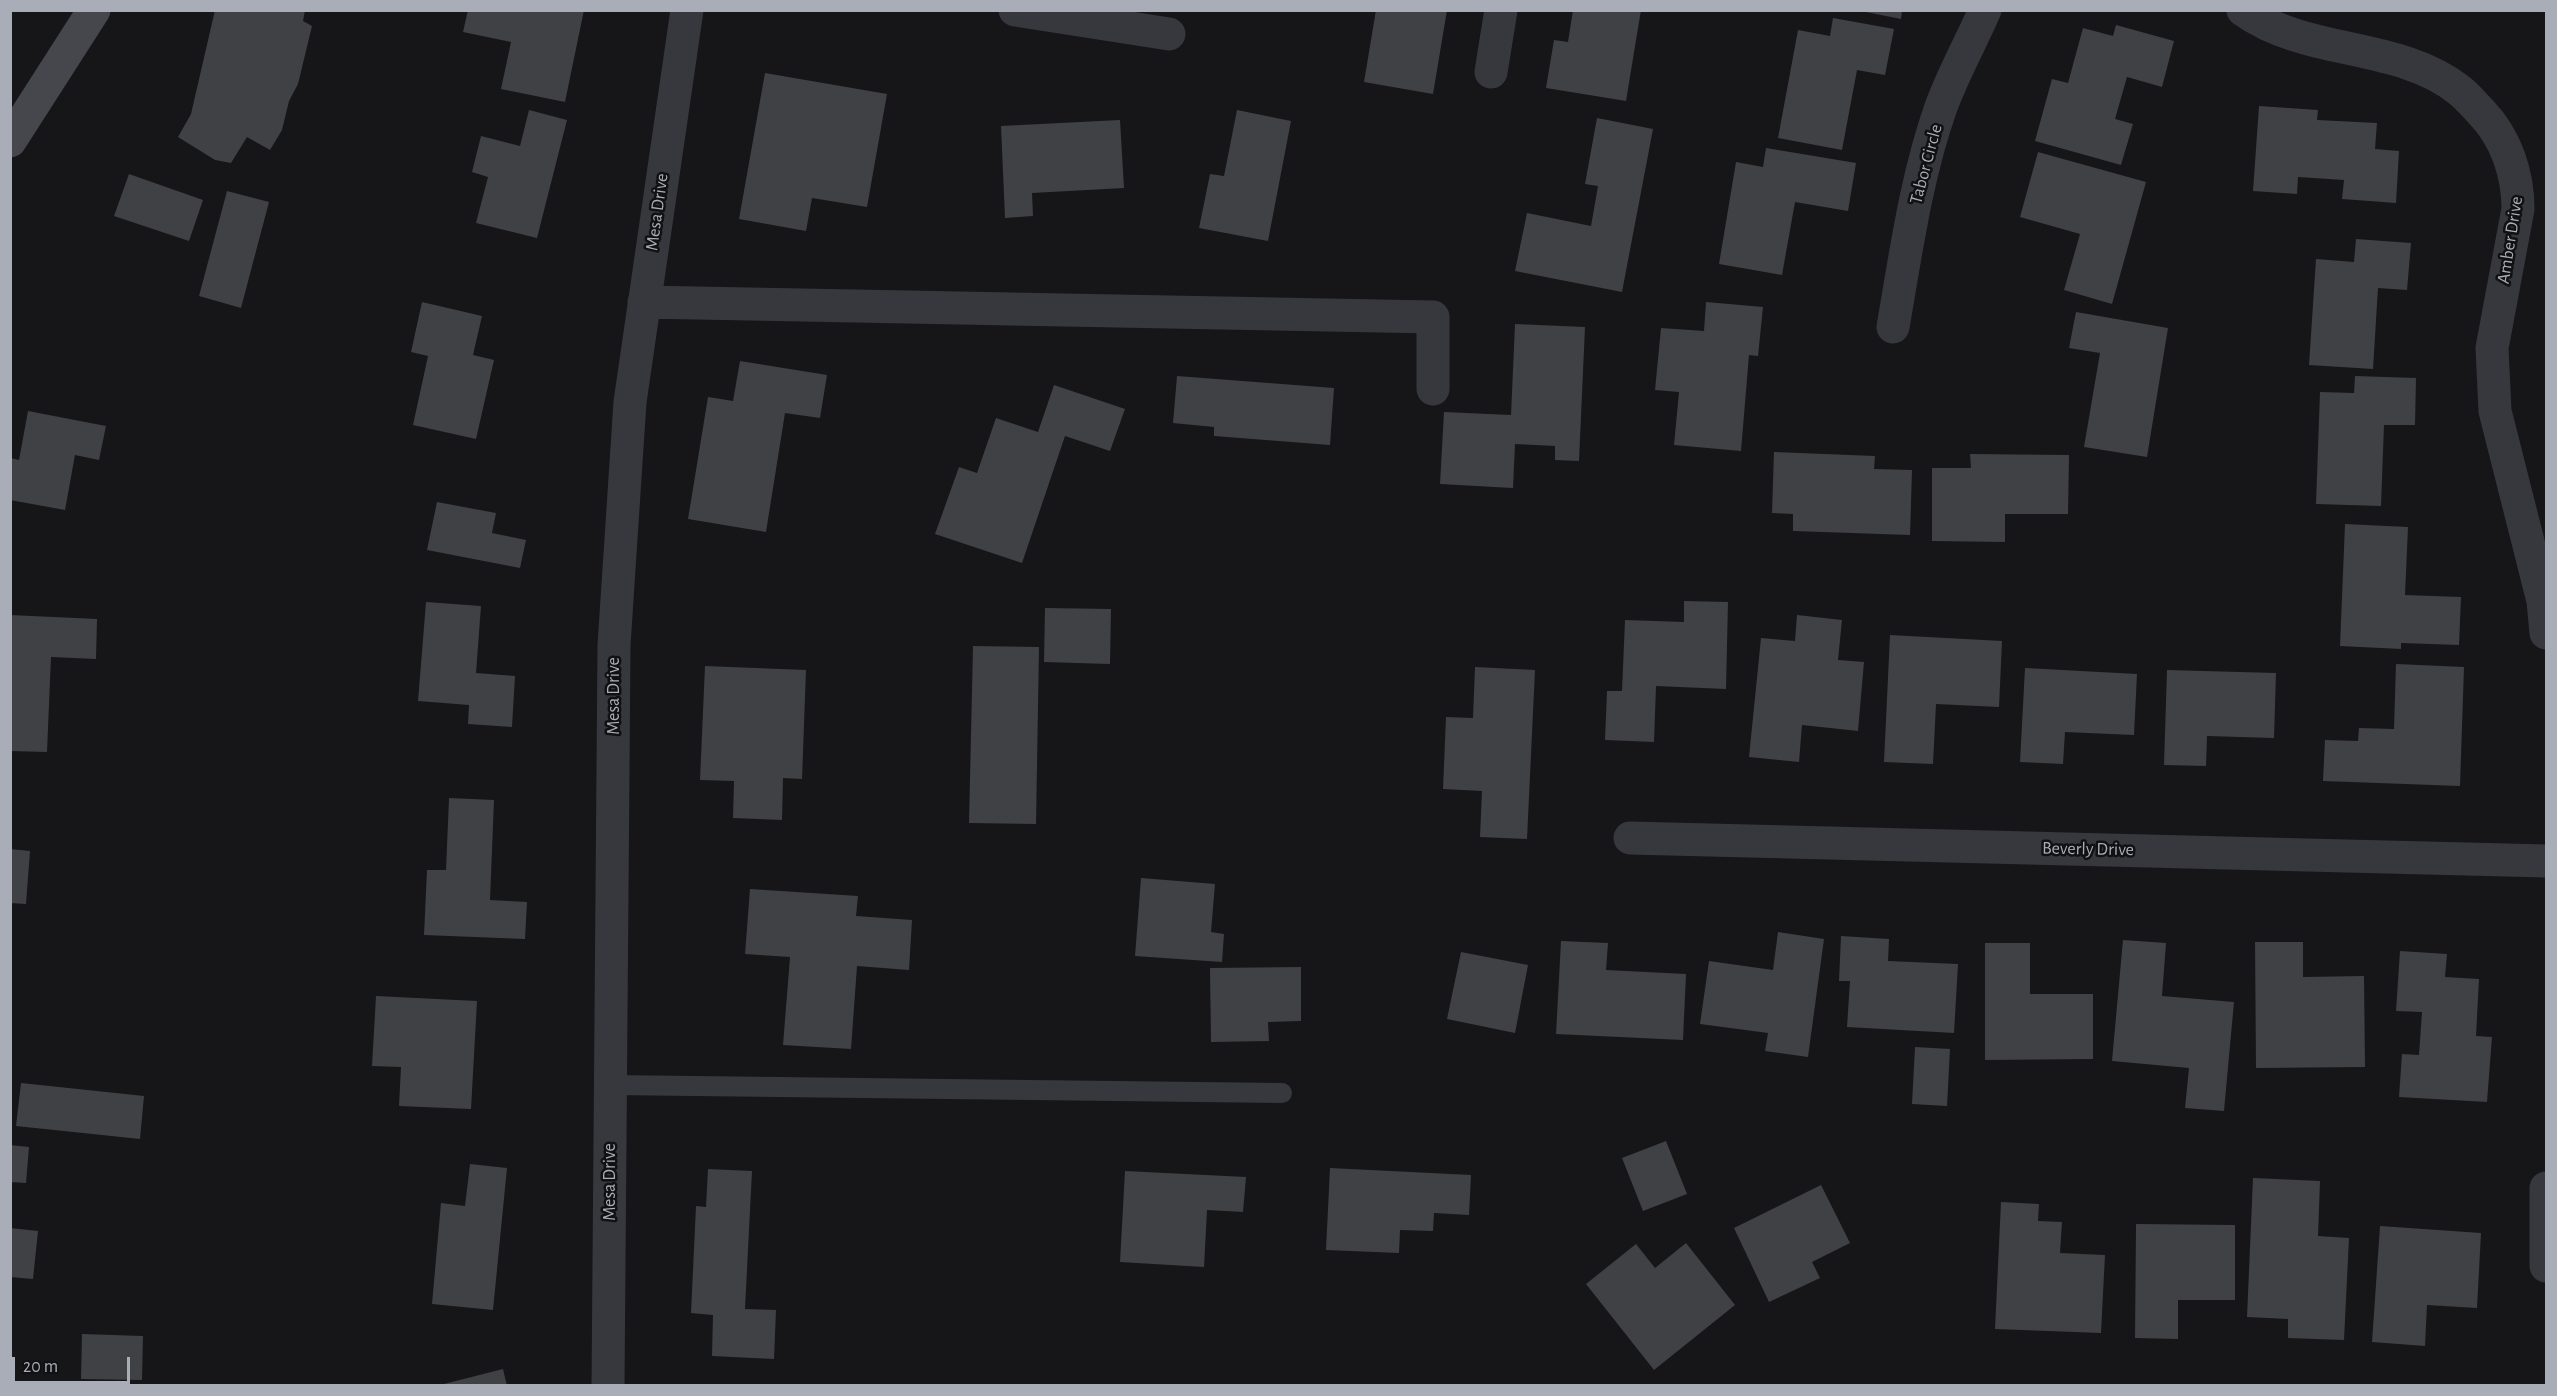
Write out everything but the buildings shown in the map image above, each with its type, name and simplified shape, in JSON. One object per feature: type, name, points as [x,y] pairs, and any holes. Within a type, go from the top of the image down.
[{"type":"street","points":[[10,141],[94,10]]},
{"type":"street","name":"Mesa Drive","points":[[608,1386],[614,645],[630,402],[687,10]]},
{"type":"street","points":[[1015,10],[1169,34]]},
{"type":"street","points":[[1491,72],[1502,10]]},
{"type":"street","name":"Tabor Circle","points":[[1893,327],[1926,156],[1942,104],[1985,10]]},
{"type":"street","name":"Amber Drive","points":[[2243,10],[2295,37],[2407,64],[2435,75],[2459,90],[2489,120],[2503,142],[2518,185],[2518,209],[2492,348],[2495,411],[2542,601],[2547,633]]},
{"type":"street","points":[[644,302],[1433,317],[1433,389]]},
{"type":"street","name":"Beverly Drive","points":[[1630,838],[2547,861]]},
{"type":"street","points":[[2547,1188],[2547,1266]]},
{"type":"lane","points":[[611,1085],[1282,1093]]}]
